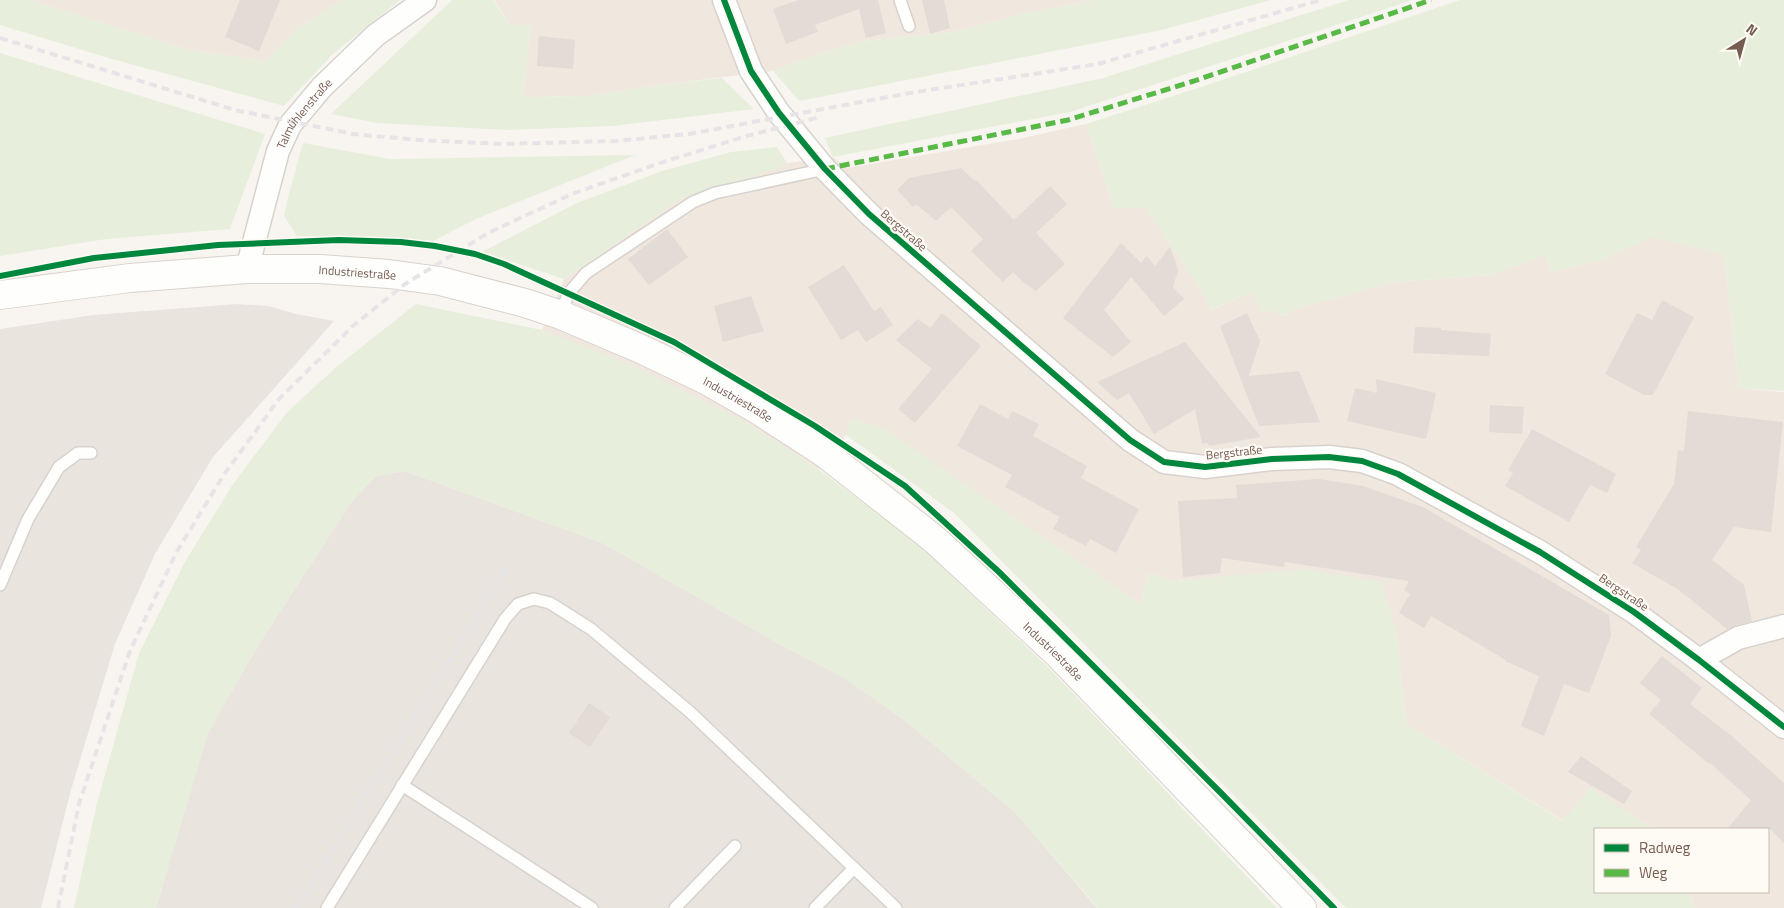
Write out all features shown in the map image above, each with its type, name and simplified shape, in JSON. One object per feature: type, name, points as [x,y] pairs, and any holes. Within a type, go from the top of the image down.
[{"type":"main road","name":"Industriestraße","points":[[0,296],[130,278],[247,269],[320,269],[389,274],[440,280],[525,303],[561,315],[641,349],[698,376],[755,408],[823,452],[934,539],[1058,654],[1302,908]]},
{"type":"street","name":"Talmühlenstraße","points":[[247,269],[278,151],[290,125],[322,87],[376,35],[425,0]]},
{"type":"street","name":"Bergstraße","points":[[724,0],[751,72],[779,113],[825,169],[869,214],[1130,440],[1164,462],[1204,467],[1272,459],[1329,457],[1362,461],[1398,474],[1540,552],[1634,612],[1700,660],[1784,728]]},
{"type":"street","points":[[1700,660],[1738,638],[1784,626]]},
{"type":"lane","points":[[900,0],[909,26]]},
{"type":"lane","points":[[561,315],[568,294],[586,272],[693,202],[725,191],[825,169]]},
{"type":"lane","points":[[0,585],[28,519],[58,467],[78,453],[91,453]]},
{"type":"lane","points":[[326,908],[505,619],[518,604],[534,599],[550,603],[591,629],[675,699],[896,908]]},
{"type":"lane","points":[[402,785],[592,908]]},
{"type":"lane","points":[[675,908],[735,846]]},
{"type":"lane","points":[[816,908],[854,868]]},
{"type":"shaded area","points":[[30,0],[347,0],[339,2],[298,28],[265,61],[185,49]]},
{"type":"shaded area","points":[[494,0],[1097,0],[1027,13],[953,32],[863,41],[816,55],[773,71],[588,96],[523,97],[531,26],[510,25]]},
{"type":"shaded area","points":[[1086,124],[1114,208],[1146,208],[1204,294],[1211,310],[1253,292],[1282,316],[1301,307],[1393,282],[1491,275],[1546,254],[1551,272],[1601,260],[1652,236],[1724,254],[1739,388],[1784,392],[1784,908],[1695,908],[1689,893],[1769,893],[1769,828],[1651,828],[1590,788],[1564,821],[1406,724],[1396,630],[1208,578],[1175,581],[1149,573],[1140,604],[882,428],[850,419],[846,435],[818,469],[749,424],[542,330],[564,279],[682,198],[775,169],[787,163],[833,157],[847,168],[1018,139]]},
{"type":"shaded area","points":[[237,304],[268,306],[296,314],[334,321],[213,457],[155,554],[115,644],[71,790],[41,908],[0,908],[0,329],[93,315]]},
{"type":"shaded area","points":[[405,471],[603,543],[781,645],[843,677],[903,719],[1015,812],[1097,908],[156,908],[207,734],[259,644],[352,501],[376,476]]},
{"type":"green space","points":[[0,0],[30,0],[185,49],[265,61],[298,28],[339,2],[347,0],[400,0],[333,54],[284,106],[112,59],[0,25]]},
{"type":"green space","points":[[452,0],[493,0],[510,25],[531,25],[523,97],[588,96],[722,78],[754,109],[613,126],[508,130],[377,123],[331,114]]},
{"type":"green space","points":[[1097,0],[1271,0],[1162,30],[799,101],[773,71],[816,55],[863,41],[953,32],[1027,13]]},
{"type":"green space","points":[[1349,0],[1413,0],[1070,112],[833,157],[825,138],[1103,78]]},
{"type":"green space","points":[[1460,0],[1784,0],[1784,391],[1739,388],[1724,254],[1652,237],[1601,260],[1551,272],[1546,254],[1491,275],[1393,282],[1301,307],[1281,316],[1275,310],[1262,313],[1253,292],[1210,310],[1204,294],[1146,208],[1114,208],[1086,124]]},
{"type":"green space","points":[[0,53],[265,134],[230,229],[106,239],[0,256]]},
{"type":"green space","points":[[303,143],[390,159],[635,155],[478,218],[433,241],[297,236],[284,216]]},
{"type":"green space","points":[[777,147],[787,163],[776,169],[682,198],[564,279],[482,252],[577,203],[659,172],[731,152]]},
{"type":"green space","points":[[416,304],[542,330],[636,367],[749,424],[818,469],[918,544],[1051,670],[1277,908],[1098,908],[1015,812],[903,719],[843,677],[781,645],[603,543],[405,471],[376,476],[352,501],[259,644],[208,734],[156,908],[74,908],[96,807],[139,653],[186,560],[233,484],[288,411],[340,364]]},
{"type":"green space","points":[[850,419],[883,428],[1140,604],[1149,573],[1175,581],[1306,569],[1382,582],[1396,630],[1406,724],[1563,821],[1590,788],[1651,828],[1594,828],[1594,893],[1689,893],[1695,908],[1346,908],[954,513],[846,435]]},
{"type":"building","points":[[240,0],[280,0],[259,51],[225,37]]},
{"type":"building","points":[[798,0],[878,0],[886,33],[866,38],[859,9],[815,25],[818,32],[786,44],[773,9]]},
{"type":"building","points":[[922,0],[944,0],[950,28],[930,34]]},
{"type":"building","points":[[539,36],[575,40],[573,69],[537,66]]},
{"type":"building","points":[[961,168],[976,180],[1014,220],[1050,186],[1067,204],[1036,233],[1065,264],[1036,291],[1013,272],[1003,282],[971,251],[983,239],[951,207],[936,221],[916,204],[913,207],[897,190],[909,178]]},
{"type":"building","points":[[667,229],[688,257],[649,285],[628,259]]},
{"type":"building","points":[[1121,243],[1141,263],[1147,256],[1155,266],[1170,247],[1178,270],[1173,287],[1184,299],[1164,316],[1131,277],[1104,310],[1131,342],[1113,357],[1063,318]]},
{"type":"building","points":[[844,265],[874,311],[881,307],[893,325],[866,342],[858,330],[841,340],[808,287]]},
{"type":"building","points":[[751,296],[764,331],[723,342],[714,306]]},
{"type":"building","points":[[1662,300],[1694,317],[1653,395],[1644,395],[1605,374],[1637,313],[1652,320]]},
{"type":"building","points":[[942,313],[981,346],[915,423],[898,409],[932,369],[896,340],[918,319],[930,328]]},
{"type":"building","points":[[1247,313],[1260,341],[1249,376],[1299,371],[1320,422],[1259,426],[1220,326]]},
{"type":"building","points":[[1415,327],[1491,334],[1489,356],[1413,353]]},
{"type":"building","points":[[1185,342],[1261,437],[1209,446],[1208,443],[1202,444],[1195,409],[1154,434],[1129,393],[1117,400],[1097,382]]},
{"type":"building","points":[[1376,379],[1436,393],[1426,439],[1347,421],[1355,388],[1377,393]]},
{"type":"building","points":[[980,404],[1008,419],[1012,411],[1039,424],[1033,436],[1087,466],[1081,478],[1139,509],[1116,553],[1090,539],[1086,546],[1053,529],[1060,517],[1005,487],[1012,475],[957,446]]},
{"type":"building","points":[[1490,405],[1524,407],[1522,434],[1489,432]]},
{"type":"building","points":[[1688,411],[1783,422],[1771,532],[1734,527],[1712,560],[1744,585],[1752,621],[1727,629],[1679,590],[1632,563],[1641,550],[1636,547],[1674,484],[1678,450],[1684,451]]},
{"type":"building","points":[[1532,429],[1616,474],[1607,493],[1590,485],[1569,522],[1505,486],[1513,473],[1508,470]]},
{"type":"building","points":[[1319,479],[1363,486],[1423,507],[1609,615],[1611,636],[1589,693],[1564,684],[1544,736],[1521,726],[1539,676],[1505,661],[1431,616],[1424,628],[1399,613],[1410,594],[1404,590],[1409,581],[1285,562],[1284,567],[1222,558],[1220,573],[1183,577],[1178,501],[1237,498],[1236,485]]},
{"type":"building","points":[[1662,656],[1702,688],[1690,704],[1733,737],[1784,783],[1784,843],[1769,828],[1728,828],[1751,800],[1710,763],[1649,714],[1661,700],[1640,683]]},
{"type":"building","points":[[589,703],[610,717],[590,747],[569,733]]},
{"type":"building","points":[[1581,756],[1632,791],[1624,804],[1568,772]]},
{"type":"railway","points":[[0,38],[235,110],[353,134],[419,140],[502,144],[616,141],[689,134],[904,94],[1098,64],[1321,0]]},
{"type":"railway","points":[[58,908],[79,804],[130,651],[176,553],[223,476],[279,399],[354,325],[405,284],[488,233],[572,194],[657,164],[743,137],[820,117]]},
{"type":"railway","points":[[297,908],[508,566]]},
{"type":"marked path","points":[[825,169],[1068,120],[1194,81],[1431,0]]},
{"type":"cycle path","points":[[724,0],[751,71],[779,113],[825,169],[869,214],[1130,440],[1164,462],[1205,467],[1272,459],[1329,457],[1362,461],[1398,474],[1540,552],[1634,612],[1784,727]]},
{"type":"cycle path","points":[[0,276],[94,258],[218,245],[339,240],[401,242],[475,254],[504,264],[674,342],[815,426],[905,486],[999,572],[1334,908]]}]
